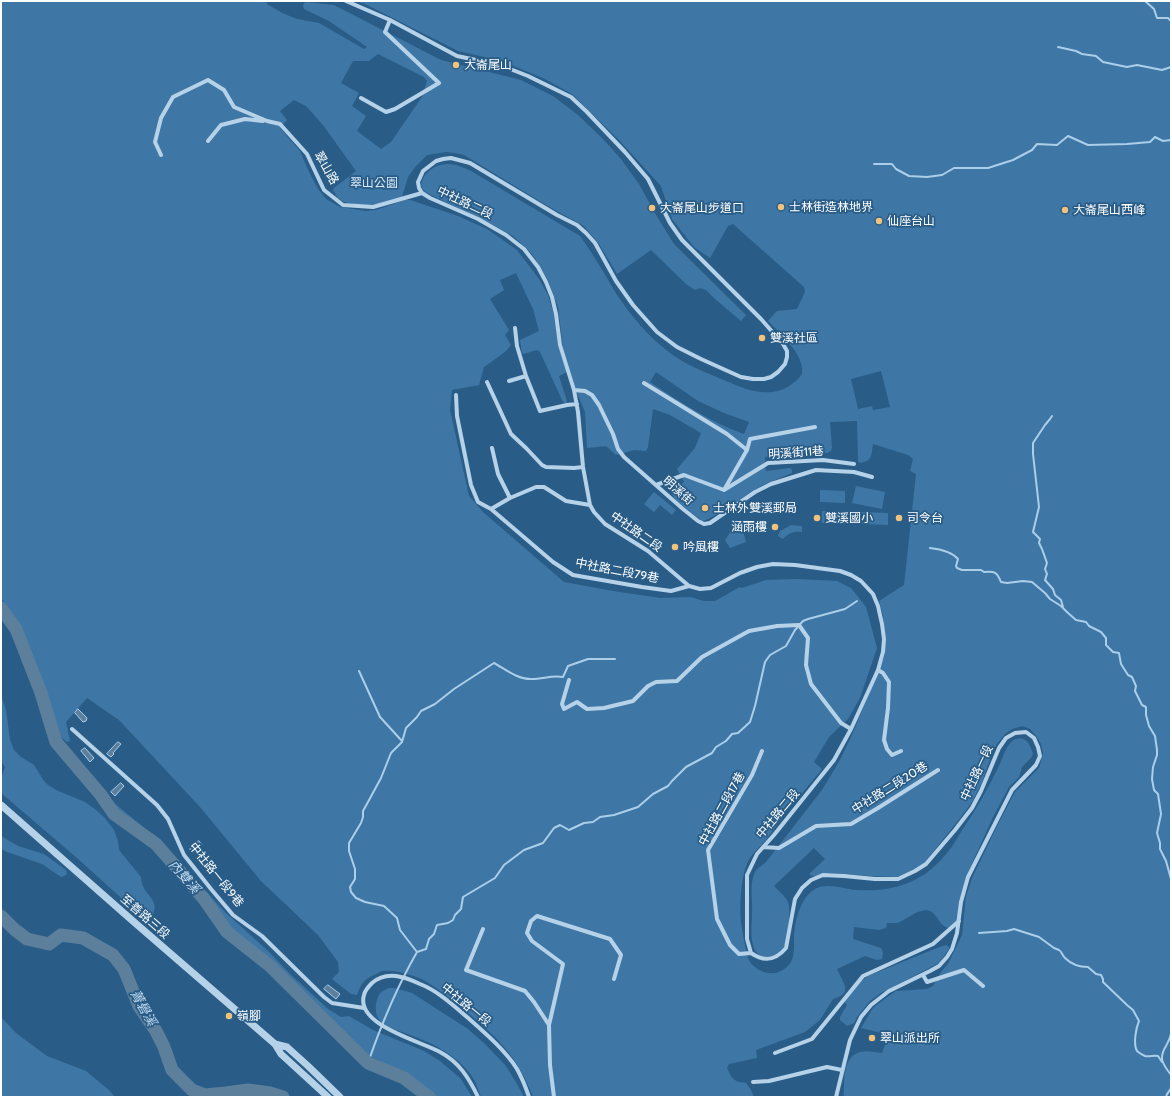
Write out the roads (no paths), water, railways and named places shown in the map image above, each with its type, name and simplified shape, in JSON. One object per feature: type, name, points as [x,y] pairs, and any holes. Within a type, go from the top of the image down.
[{"type":"street","name":"中社路二段","points":[[346,1],[390,20],[457,56],[500,65],[528,76],[571,97],[626,152],[648,179],[670,223],[682,240],[765,323],[783,344],[787,352],[785,364],[778,372],[771,377],[764,379],[753,379],[741,376],[701,359],[677,347],[657,332],[643,318],[616,281],[595,244],[577,225],[557,215],[470,163],[450,158],[442,159],[423,171],[418,182],[422,193],[478,219],[506,235],[524,249],[538,267],[546,282],[552,297],[560,345],[577,404],[583,467],[590,505],[604,524],[648,551],[689,586],[700,589],[711,588],[757,566],[773,564],[840,571],[851,575],[862,582],[873,594],[878,606],[884,639],[883,652],[878,670],[851,729],[834,760],[774,835],[762,847],[747,875],[747,939],[751,953]]},
{"type":"street","points":[[361,98],[386,112],[396,109],[439,83],[385,32],[390,20]]},
{"type":"street","name":"翠山路","points":[[161,155],[155,142],[161,118],[173,97],[208,80],[224,90],[234,107],[267,121],[280,124],[307,154],[324,190],[343,205],[374,207],[422,193]]},
{"type":"street","points":[[208,141],[221,125],[245,119],[267,121]]},
{"type":"street","points":[[515,328],[517,346],[526,376],[540,411],[566,404],[577,404]]},
{"type":"street","points":[[509,381],[526,376]]},
{"type":"street","points":[[487,382],[511,434],[542,465],[546,467],[583,467]]},
{"type":"street","points":[[644,382],[727,434],[747,450]]},
{"type":"street","name":"明溪街","points":[[574,390],[586,391],[592,395],[600,405],[618,449],[624,457],[683,509],[704,524],[710,523],[755,492],[771,484],[816,470],[854,472],[872,477]]},
{"type":"street","name":"中社路二段79巷","points":[[456,395],[457,416],[471,485],[478,502],[491,509],[553,562],[573,575],[642,588],[671,591],[689,586]]},
{"type":"street","points":[[656,485],[684,475],[724,490],[747,450],[750,439],[815,427]]},
{"type":"street","points":[[492,448],[498,474],[510,498]]},
{"type":"street","name":"明溪街11巷","points":[[724,490],[768,463],[823,460],[854,464]]},
{"type":"street","points":[[491,509],[510,498],[536,488],[544,487],[566,501],[590,505]]},
{"type":"street","points":[[569,680],[562,704],[564,709],[577,702],[587,709],[604,708],[633,702],[648,686],[656,682],[677,681],[702,657],[749,631],[776,626],[798,625],[808,638],[806,665],[811,684],[841,723],[851,729]]},
{"type":"street","points":[[878,670],[883,672],[888,682],[888,708],[884,740],[887,749],[892,755],[902,752]]},
{"type":"street","name":"中社路一段9巷","points":[[72,729],[157,805],[168,819],[184,855],[233,915],[262,936],[332,1003],[364,1008]]},
{"type":"street","name":"中社路一段","points":[[751,953],[758,958],[774,958],[781,954],[786,948],[795,899],[802,888],[811,880],[823,875],[875,879],[898,879],[916,872],[926,864],[972,808],[981,791],[999,748],[1006,738],[1015,733],[1026,732],[1034,738],[1040,756],[1036,765],[1012,790],[968,877],[961,902],[957,933],[952,949],[947,957],[938,966],[889,991],[871,1004],[860,1016],[850,1040],[836,1097]]},
{"type":"street","name":"中社路二段17巷","points":[[751,953],[739,954],[730,945],[716,919],[708,850],[752,774],[762,751]]},
{"type":"street","name":"中社路二段20巷","points":[[762,847],[779,848],[816,826],[851,824],[938,770]]},
{"type":"street","name":"至善路三段","points":[[1,805],[275,1044],[282,1054],[328,1097]]},
{"type":"street","points":[[554,1097],[550,1065],[549,1025],[562,964],[529,937],[527,933],[531,921],[537,916],[610,939],[620,955],[614,979]]},
{"type":"street","points":[[775,1053],[812,1039],[863,976],[933,944],[959,921]]},
{"type":"street","points":[[483,929],[466,970],[525,991],[549,1025]]},
{"type":"street","points":[[923,975],[927,982],[964,970],[983,986]]},
{"type":"street","name":"中社路一段","points":[[364,1008],[363,995],[368,986],[377,978],[402,976],[426,986],[447,1000],[496,1043],[517,1069],[529,1097]]},
{"type":"street","points":[[364,1008],[371,1018],[384,1027],[441,1052],[462,1068],[478,1097]]},
{"type":"street","name":"至善路三段","points":[[275,1044],[287,1047],[340,1097]]},
{"type":"street","points":[[754,1082],[769,1081],[827,1067],[842,1070]]},
{"type":"waterway","points":[[1145,1],[1154,9],[1157,18],[1168,18],[1171,21]]},
{"type":"waterway","points":[[1058,47],[1082,54],[1096,56],[1103,62],[1127,67],[1137,65],[1162,70],[1171,67]]},
{"type":"waterway","points":[[874,164],[892,164],[896,169],[909,176],[927,177],[942,175],[954,168],[988,168],[1013,160],[1032,150],[1037,144],[1057,145],[1068,136],[1088,145],[1150,142],[1155,137],[1163,141],[1171,140]]},
{"type":"waterway","points":[[1052,416],[1033,443],[1039,507],[1033,532],[1040,539],[1039,543],[1047,563],[1045,569],[1047,574],[1045,580],[1053,589],[1055,595],[1061,600],[1063,607]]},
{"type":"waterway","points":[[930,548],[948,552],[955,556],[958,559],[956,566],[962,570],[981,570],[984,572],[993,572],[997,574],[1001,582],[1032,582],[1076,620],[1086,622],[1089,626],[1101,632],[1106,638],[1106,645],[1113,652],[1119,653],[1121,664],[1128,675],[1132,677],[1136,686],[1135,691],[1142,705],[1146,707],[1146,715],[1149,726],[1155,736],[1157,755],[1153,767],[1152,779],[1154,790],[1158,794],[1161,814],[1157,833],[1160,849],[1166,861],[1171,879]]},
{"type":"waterway","points":[[368,1063],[390,1006],[417,952],[426,949],[429,939],[434,934],[437,925],[448,923],[453,920],[455,915],[461,909],[463,897],[495,878],[504,865],[524,850],[543,843],[554,828],[560,825],[569,830],[584,823],[593,822],[600,817],[614,815],[638,807],[653,794],[668,786],[686,767],[712,753],[716,747],[726,741],[732,734],[738,733],[750,722],[765,662],[770,655],[786,646],[795,630],[803,621],[845,609],[857,601]]},
{"type":"waterway","name":"內雙溪","points":[[1,608],[16,629],[41,693],[56,742],[101,795],[114,814],[156,844],[204,899],[227,932],[270,966],[368,1063],[404,1078],[429,1097]]},
{"type":"waterway","points":[[417,952],[400,930],[397,918],[384,906],[365,902],[356,898],[351,892],[350,887],[355,879],[355,869],[349,851],[349,843],[361,823],[363,811],[381,778],[391,753],[402,742],[406,728],[421,711],[435,704],[454,689],[494,663],[517,676],[532,679],[555,676],[563,677],[568,666],[588,659],[615,659]]},
{"type":"waterway","points":[[359,671],[380,717],[402,741]]},
{"type":"waterway","name":"菁礐溪","points":[[1,916],[27,939],[49,944],[61,935],[83,938],[113,955],[124,969],[139,1006],[156,1031],[164,1047],[172,1070],[192,1090],[205,1095],[248,1090],[270,1093],[283,1097]]},
{"type":"waterway","points":[[979,933],[1014,929],[1039,937],[1060,951],[1070,962],[1078,966],[1088,967],[1096,974],[1101,975],[1103,982],[1133,1010],[1139,1021],[1135,1040],[1137,1051],[1145,1056],[1158,1056],[1162,1062]]},
{"type":"waterway","points":[[1171,1034],[1162,1054],[1162,1061],[1171,1075]]},
{"type":"waterway","points":[[1166,1097],[1171,1087]]},
{"type":"place","name":"大崙尾山","points":[[456,65]]},
{"type":"place","name":"士林街造林地界","points":[[781,207]]},
{"type":"place","name":"大崙尾山步道口","points":[[652,208]]},
{"type":"place","name":"大崙尾山西峰","points":[[1065,210]]},
{"type":"place","name":"仙座台山","points":[[879,221]]},
{"type":"place","name":"雙溪社區","points":[[762,338]]},
{"type":"place","name":"士林外雙溪郵局","points":[[705,508]]},
{"type":"place","name":"雙溪國小","points":[[817,518]]},
{"type":"place","name":"司令台","points":[[899,518]]},
{"type":"place","name":"涵雨樓","points":[[775,527]]},
{"type":"place","name":"吟風樓","points":[[675,547]]},
{"type":"place","name":"嶺腳","points":[[229,1016]]},
{"type":"place","name":"翠山派出所","points":[[872,1038]]},
{"type":"park label","name":"翠山公園","points":[[374,183]]}]
